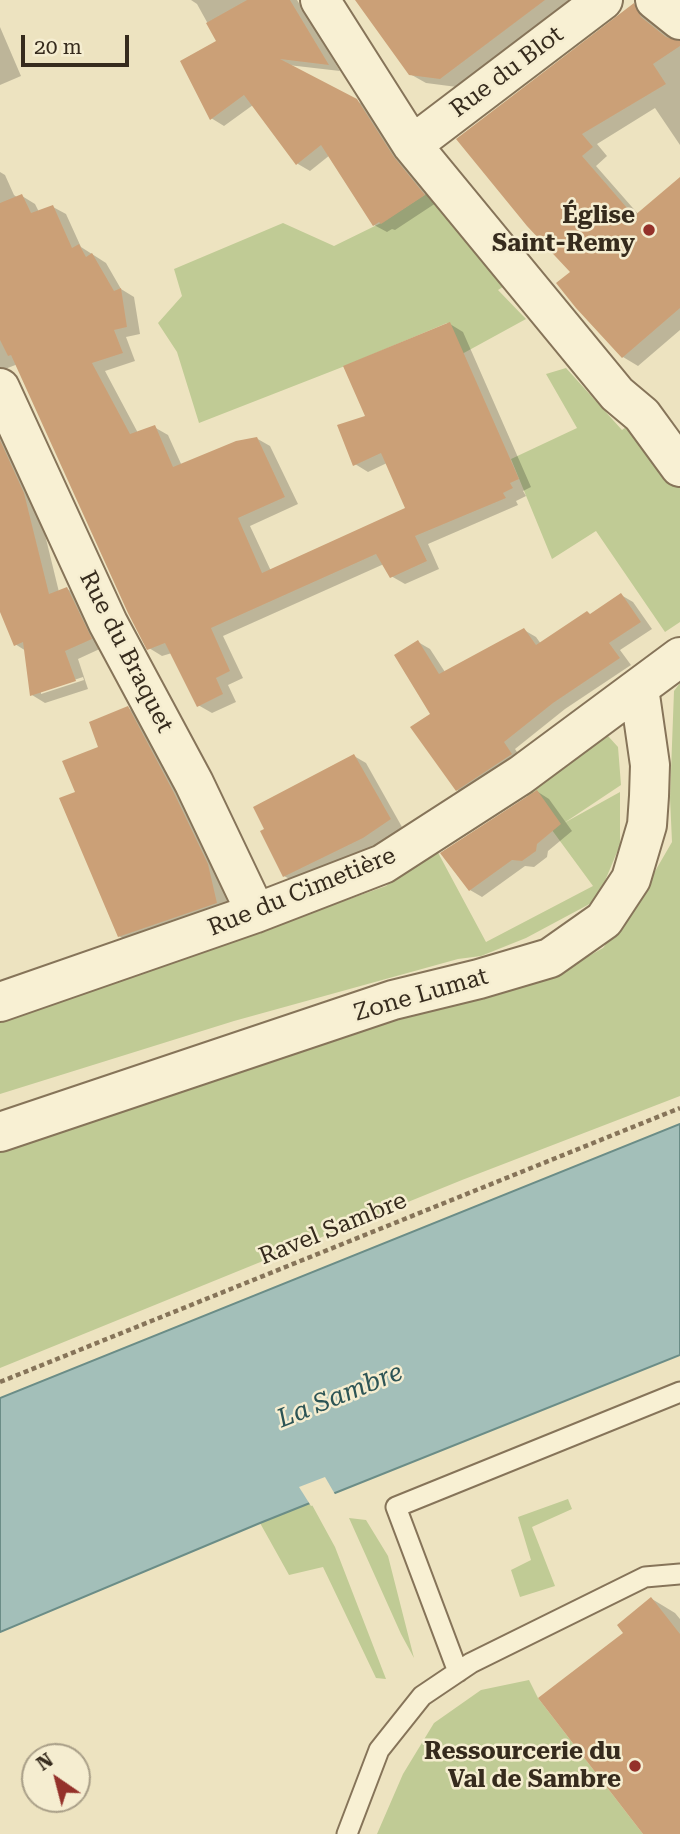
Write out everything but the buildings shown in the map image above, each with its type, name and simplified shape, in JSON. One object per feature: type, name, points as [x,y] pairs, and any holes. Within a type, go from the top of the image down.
[{"type":"street","points":[[320,0],[412,145],[617,394],[642,415],[680,467]]},
{"type":"street","name":"Rue du Blot","points":[[412,145],[603,0]]},
{"type":"street","points":[[655,0],[680,20]]},
{"type":"street","name":"Rue du Braquet","points":[[0,388],[108,624],[194,783],[256,913]]},
{"type":"street","name":"Rue du Cimetière","points":[[0,1002],[256,913],[383,864],[521,775],[680,657]]},
{"type":"street","name":"Zone Lumat","points":[[0,1132],[393,1000],[551,958],[604,920],[631,878],[647,825],[649,796],[650,765],[639,688]]},
{"type":"lane","points":[[458,1672],[396,1507],[680,1392]]},
{"type":"lane","points":[[347,1834],[379,1750],[422,1696],[495,1651],[645,1577],[680,1574]]},
{"type":"path","name":"Ravel Sambre","points":[[0,1382],[680,1108]]},
{"type":"green space","points":[[429,192],[520,276],[498,290],[526,319],[462,354],[447,323],[199,423],[177,352],[158,323],[182,296],[174,269],[283,223],[334,246],[381,223]]},
{"type":"green space","points":[[566,368],[622,430],[642,415],[680,467],[680,622],[665,632],[596,531],[552,559],[511,459],[577,428],[546,374]]},
{"type":"green space","points":[[680,683],[680,1096],[462,1180],[0,1368],[0,1135],[292,1034],[562,971],[603,948],[636,904],[672,842],[670,798],[674,691]]},
{"type":"green space","points":[[608,736],[618,747],[621,785],[564,823],[620,792],[620,845],[597,900],[526,938],[481,956],[458,959],[234,1021],[0,1094],[0,1023],[386,886],[435,847],[486,942],[593,886],[524,792]]},
{"type":"green space","points":[[568,1499],[572,1509],[532,1527],[555,1586],[520,1597],[511,1570],[531,1560],[518,1517]]},
{"type":"green space","points":[[311,1503],[335,1547],[386,1679],[376,1678],[323,1567],[289,1575],[260,1523]]},
{"type":"green space","points":[[349,1518],[366,1520],[388,1556],[414,1658],[401,1634]]},
{"type":"green space","points":[[529,1680],[538,1698],[643,1834],[377,1834],[403,1774],[434,1723],[481,1690]]},
{"type":"water","name":"La Sambre","points":[[680,1124],[680,1355],[260,1523],[0,1632],[0,1398]]},
{"type":"pier","points":[[325,1477],[336,1496],[311,1506],[299,1487]]},
{"type":"place","name":"Église Saint-Remy","points":[[649,230]]},
{"type":"place","name":"Ressourcerie du Val de Sambre","points":[[635,1766]]}]
